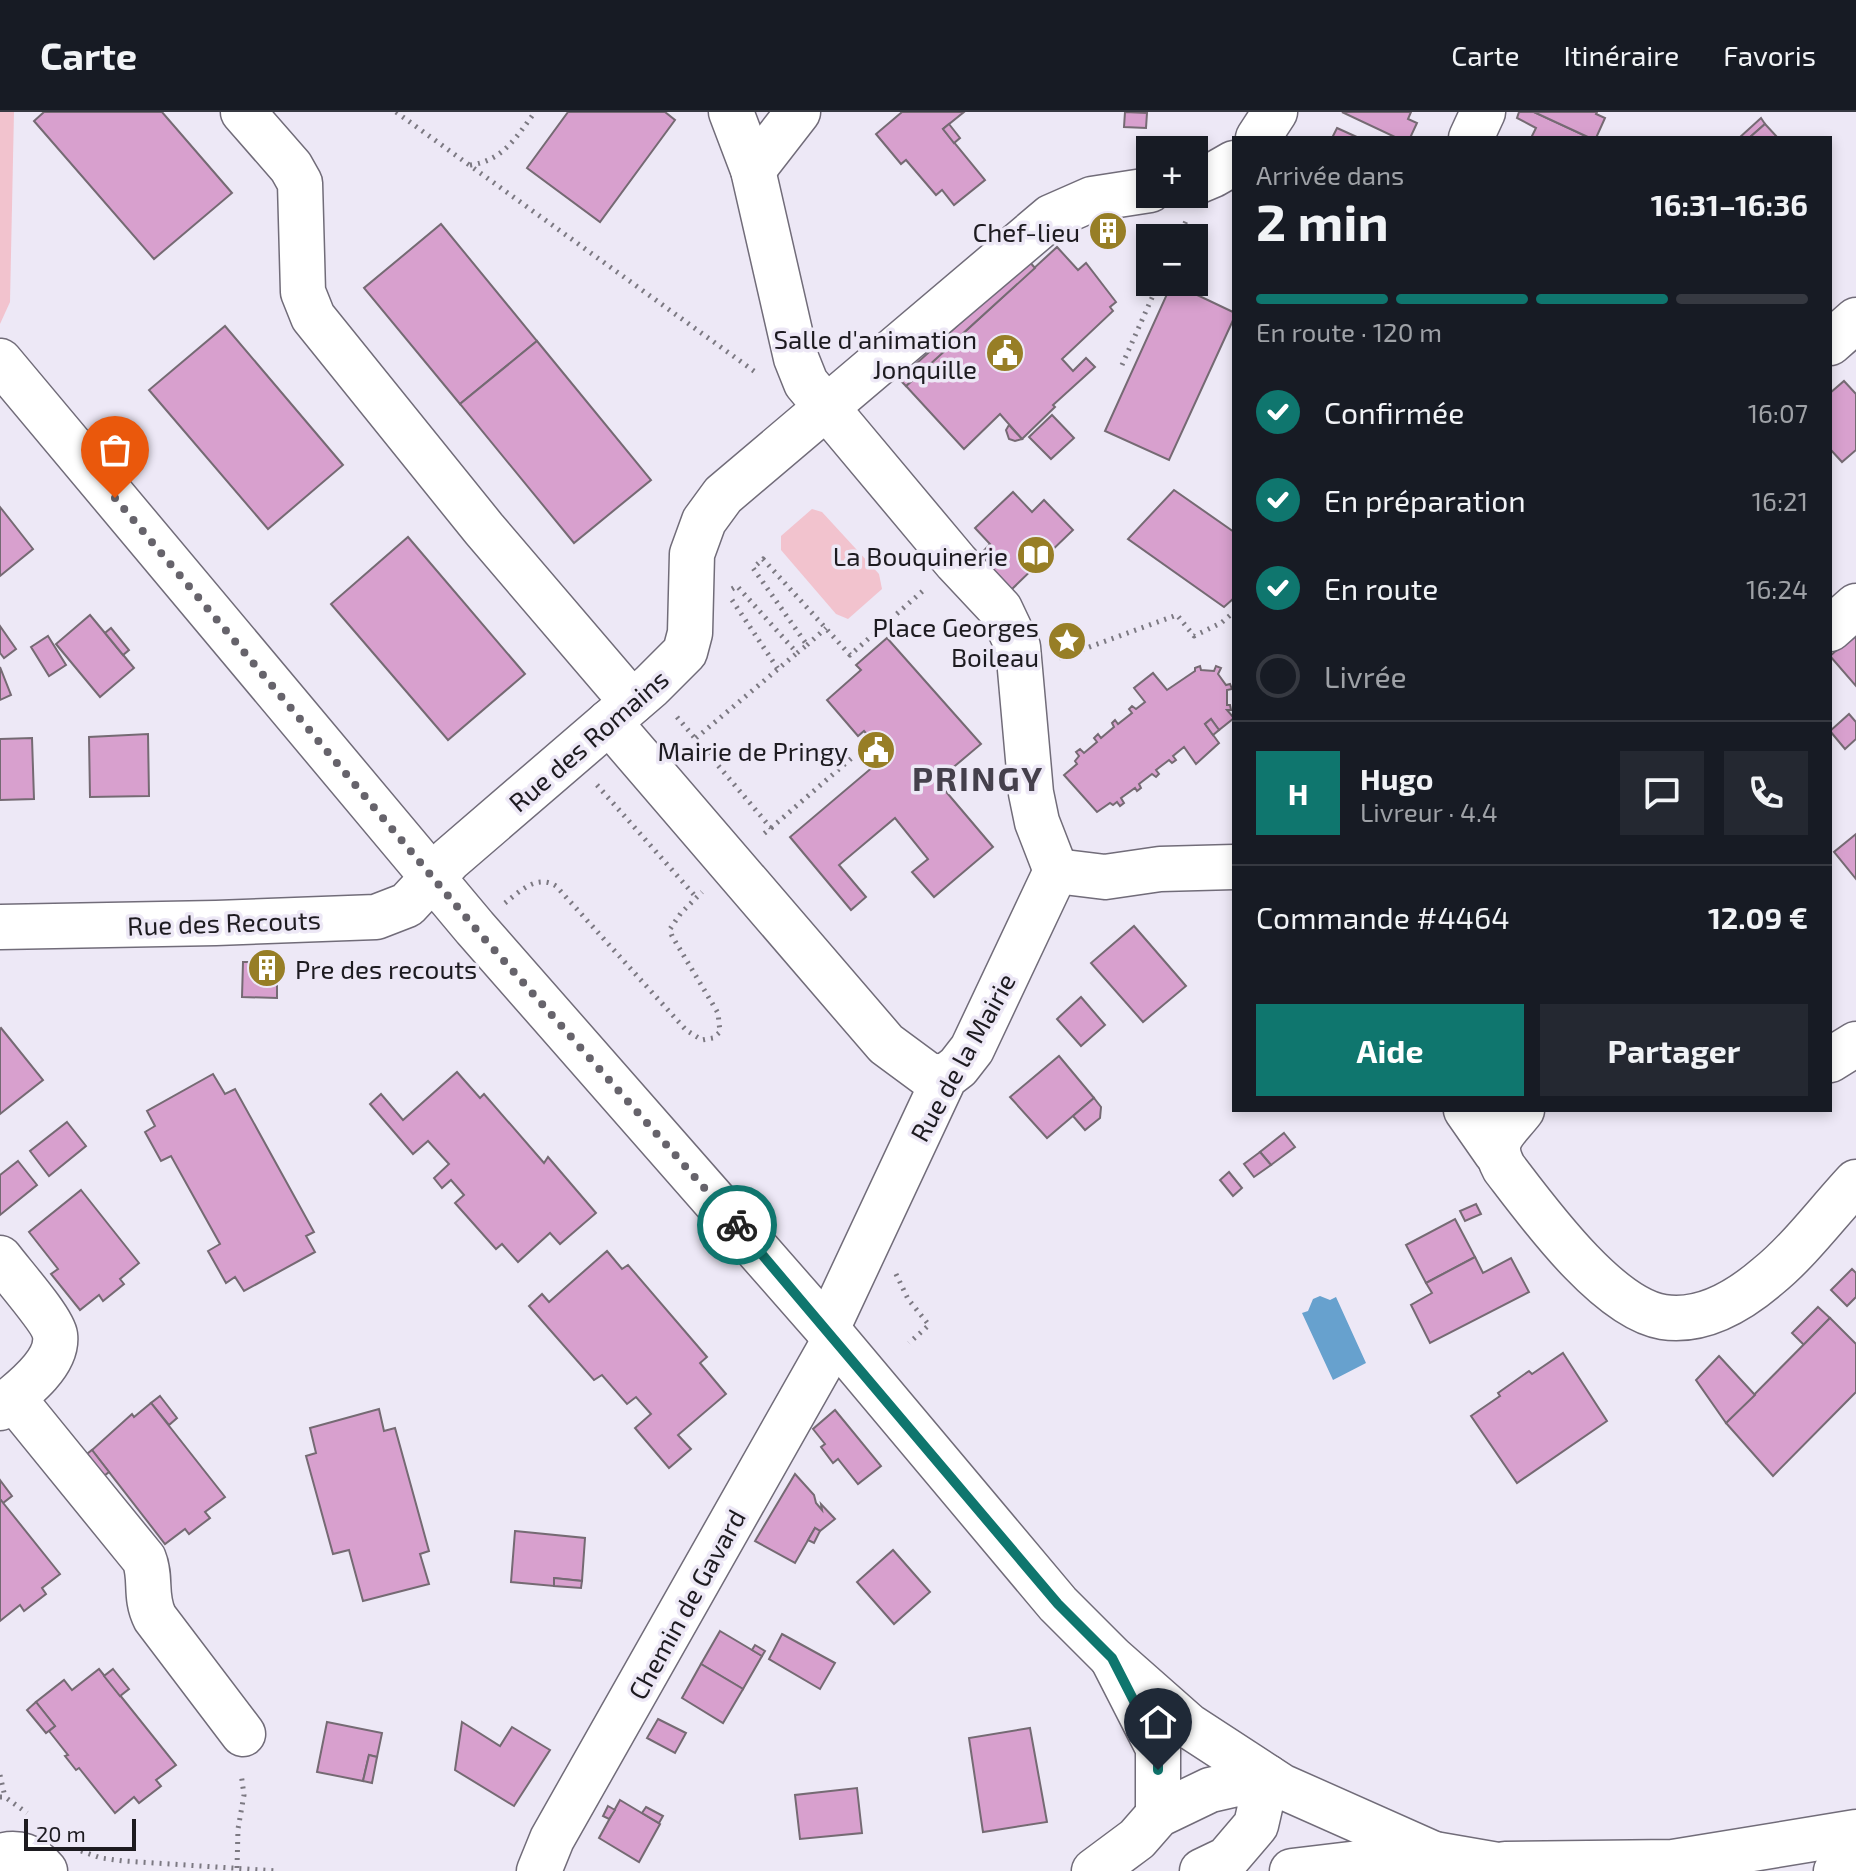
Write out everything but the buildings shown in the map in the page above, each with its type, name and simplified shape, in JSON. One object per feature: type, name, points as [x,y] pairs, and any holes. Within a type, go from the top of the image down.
[{"type":"street","points":[[243,112],[291,167],[300,183],[303,292],[313,317],[484,529],[631,703],[731,862],[886,1044],[928,1075],[945,1077]]},
{"type":"street","points":[[731,112],[753,170],[801,372],[820,400],[956,562],[1000,609],[1018,647],[1031,793],[1037,822],[1056,871],[1105,877],[1160,869],[1232,867]]},
{"type":"street","points":[[753,170],[798,112]]},
{"type":"street","points":[[1259,136],[1275,112]]},
{"type":"street","points":[[1472,136],[1483,112]]},
{"type":"street","points":[[1208,176],[1232,164]]},
{"type":"street","name":"Rue des Romains","points":[[433,876],[685,652],[690,633],[692,554],[704,521],[723,495],[820,400],[1051,217],[1092,199],[1136,192]]},
{"type":"street","points":[[1832,341],[1856,320]]},
{"type":"street","points":[[0,361],[433,876],[831,1334],[1058,1604],[1112,1658],[1189,1726],[1281,1786],[1434,1854],[1533,1871]]},
{"type":"street","points":[[1832,627],[1856,606]]},
{"type":"street","name":"Rue de la Mairie","points":[[831,1334],[945,1077],[958,1067],[972,1049],[1056,871]]},
{"type":"street","name":"Rue des Recouts","points":[[0,927],[376,917],[407,905],[433,876]]},
{"type":"street","points":[[1832,1059],[1856,1044]]},
{"type":"street","points":[[1467,1112],[1504,1168],[1566,1248],[1629,1303],[1661,1317],[1697,1317],[1730,1304],[1769,1276],[1856,1182]]},
{"type":"street","points":[[1496,1153],[1499,1139],[1520,1112]]},
{"type":"street","points":[[0,1258],[49,1322],[55,1335],[52,1352],[44,1367],[33,1382],[7,1403],[144,1559],[147,1597],[155,1618],[243,1734]]},
{"type":"street","name":"Chemin de Gavard","points":[[539,1871],[552,1839],[831,1334]]},
{"type":"street","points":[[1112,1658],[1158,1748],[1158,1815]]},
{"type":"street","points":[[1094,1871],[1137,1839],[1158,1815],[1210,1790],[1267,1777]]},
{"type":"street","points":[[1202,1871],[1227,1859],[1256,1825],[1267,1777]]},
{"type":"street","points":[[1487,1864],[1673,1862],[1856,1832]]},
{"type":"street","points":[[0,1856],[14,1853],[33,1859],[60,1860]]},
{"type":"street","points":[[1292,1871],[1434,1854]]},
{"type":"street","points":[[1836,1871],[1856,1866]]},
{"type":"path","points":[[396,112],[777,387],[820,400]]},
{"type":"path","points":[[469,165],[486,161],[509,147],[535,112]]},
{"type":"path","points":[[1122,365],[1153,296]]},
{"type":"path","points":[[807,645],[753,568],[763,559],[850,655],[956,562]]},
{"type":"path","points":[[778,669],[728,594],[737,586],[797,653]]},
{"type":"path","points":[[1020,672],[1177,615],[1194,636],[1221,623],[1232,614]]},
{"type":"path","points":[[696,738],[826,628]]},
{"type":"path","points":[[631,703],[696,738],[771,828]]},
{"type":"path","points":[[495,894],[504,904],[533,883],[549,882],[556,886],[686,1030],[702,1040],[713,1038],[720,1032],[718,1013],[670,929],[731,862],[854,756]]},
{"type":"path","points":[[588,782],[602,790],[696,897]]},
{"type":"path","points":[[908,1299],[929,1325],[909,1343]]},
{"type":"path","points":[[237,1868],[238,1829],[244,1795],[237,1756],[243,1734]]},
{"type":"path","points":[[0,1775],[2,1797],[34,1817]]},
{"type":"path","points":[[60,1860],[87,1854],[112,1859],[278,1871]]},
{"type":"shaded area","points":[[0,112],[14,112],[10,302],[0,324]]},
{"type":"shaded area","points":[[812,509],[822,512],[879,574],[882,589],[848,619],[836,614],[781,550],[781,536]]},
{"type":"water","points":[[1320,1296],[1330,1300],[1336,1297],[1366,1363],[1333,1380],[1302,1313],[1308,1311],[1313,1299]]},
{"type":"way so far","points":[[115,498],[475,928],[737,1225]]},
{"type":"place","name":"Chef-lieu","points":[[1108,231]]},
{"type":"place","name":"Salle d'animation Jonquille","points":[[1005,353]]},
{"type":"place","name":"La Bouquinerie","points":[[1036,555]]},
{"type":"place","name":"Place Georges Boileau","points":[[1067,641]]},
{"type":"place","name":"Mairie de Pringy","points":[[876,750]]},
{"type":"place","name":"Pre des recouts","points":[[267,968]]},
{"type":"district","name":"PRINGY","points":[[978,777]]},
{"type":"route","points":[[737,1225],[1058,1604],[1112,1658],[1158,1748],[1158,1770]]}]
